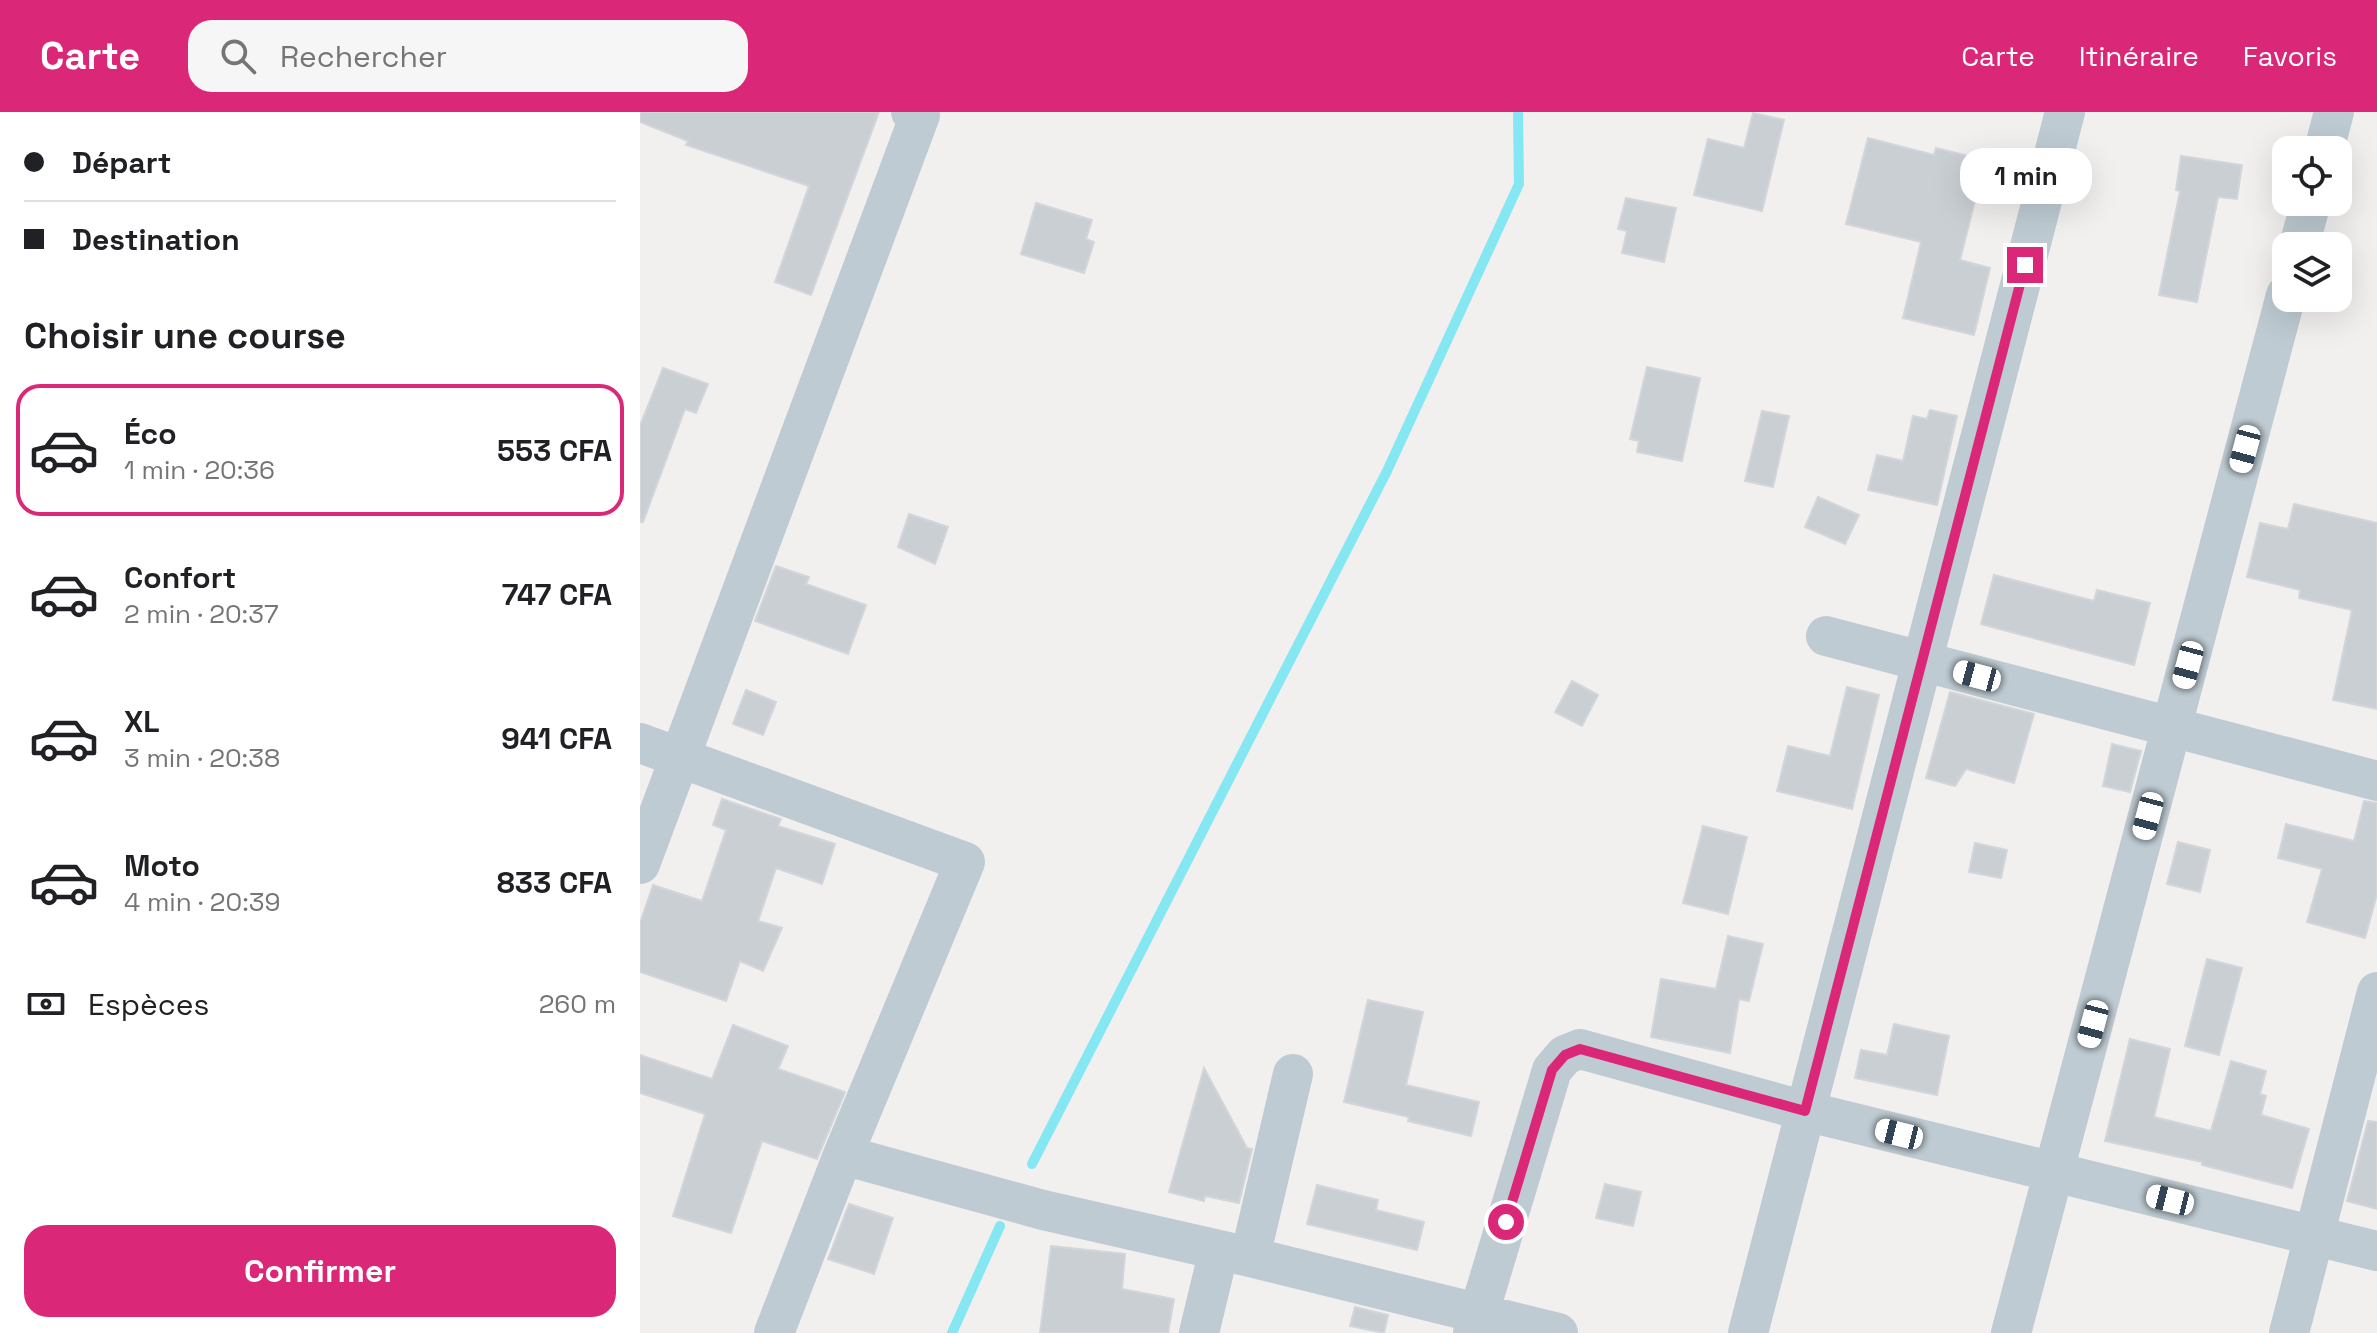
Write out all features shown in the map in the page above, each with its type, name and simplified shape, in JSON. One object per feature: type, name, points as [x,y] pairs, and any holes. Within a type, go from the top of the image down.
[{"type":"street","points":[[640,864],[920,115],[911,112]]},
{"type":"street","points":[[1748,1333],[2065,112]]},
{"type":"street","points":[[2328,136],[2334,112]]},
{"type":"street","points":[[2011,1333],[2282,312]]},
{"type":"street","points":[[1826,636],[2377,781]]},
{"type":"street","points":[[640,743],[965,862],[843,1155],[774,1333]]},
{"type":"street","points":[[2289,1333],[2377,992]]},
{"type":"street","points":[[1475,1323],[1552,1070],[1565,1055],[1580,1049],[1805,1111],[2377,1251]]},
{"type":"street","points":[[1199,1333],[1235,1254],[1293,1074]]},
{"type":"street","points":[[843,1155],[1043,1210],[1235,1254],[1475,1323],[1558,1333]]},
{"type":"building","points":[[640,112],[879,112],[811,295],[775,282],[809,186],[686,145],[688,141],[640,122]]},
{"type":"building","points":[[1753,113],[1784,120],[1762,211],[1694,195],[1708,139],[1744,148]]},
{"type":"building","points":[[1868,138],[1934,155],[1936,148],[1968,156],[1962,181],[1979,185],[1960,260],[1990,268],[1974,335],[1903,318],[1921,242],[1846,224]]},
{"type":"building","points":[[2181,156],[2242,165],[2237,199],[2218,197],[2197,302],[2159,295],[2180,191],[2176,190]]},
{"type":"building","points":[[1626,198],[1676,208],[1664,262],[1622,253],[1627,231],[1618,229]]},
{"type":"building","points":[[1036,203],[1092,220],[1086,239],[1094,242],[1084,273],[1021,254]]},
{"type":"building","points":[[1647,367],[1700,378],[1682,461],[1637,452],[1639,441],[1630,439]]},
{"type":"building","points":[[663,368],[708,384],[696,413],[685,409],[643,522],[640,522],[640,426]]},
{"type":"building","points":[[1930,410],[1957,416],[1937,505],[1868,490],[1877,455],[1903,461],[1913,416],[1927,419]]},
{"type":"building","points":[[1762,411],[1789,416],[1773,487],[1745,481]]},
{"type":"building","points":[[1818,497],[1859,515],[1845,544],[1805,527]]},
{"type":"building","points":[[2294,504],[2377,523],[2377,709],[2333,700],[2352,610],[2299,598],[2300,590],[2247,577],[2260,523],[2288,529]]},
{"type":"building","points":[[909,514],[948,527],[935,564],[898,547]]},
{"type":"building","points":[[776,566],[809,577],[806,584],[866,605],[848,654],[755,621]]},
{"type":"building","points":[[1994,575],[2094,601],[2097,590],[2150,603],[2134,665],[1981,624]]},
{"type":"building","points":[[1572,681],[1598,695],[1582,726],[1555,712]]},
{"type":"building","points":[[1847,687],[1879,695],[1852,809],[1777,791],[1788,746],[1830,756]]},
{"type":"building","points":[[746,690],[776,702],[763,735],[733,724]]},
{"type":"building","points":[[1950,692],[2034,714],[2014,783],[1966,769],[1955,786],[1926,778]]},
{"type":"building","points":[[2112,744],[2141,751],[2130,792],[2103,786]]},
{"type":"building","points":[[722,799],[781,819],[778,826],[835,844],[822,884],[776,868],[758,921],[782,928],[763,971],[740,961],[726,1001],[640,972],[640,923],[653,885],[702,901],[726,830],[713,825]]},
{"type":"building","points":[[2364,801],[2377,803],[2377,894],[2365,938],[2307,922],[2322,869],[2278,858],[2286,824],[2354,841]]},
{"type":"building","points":[[1703,826],[1747,837],[1728,914],[1683,903]]},
{"type":"building","points":[[2178,842],[2210,850],[2200,892],[2167,884]]},
{"type":"building","points":[[1975,843],[2007,850],[2001,878],[1969,872]]},
{"type":"building","points":[[1728,936],[1763,944],[1749,1001],[1739,999],[1730,1053],[1651,1037],[1661,979],[1716,989]]},
{"type":"building","points":[[2207,959],[2242,968],[2219,1055],[2185,1046]]},
{"type":"building","points":[[1368,1000],[1423,1012],[1406,1085],[1479,1102],[1471,1136],[1344,1102]]},
{"type":"building","points":[[1894,1024],[1949,1036],[1937,1095],[1855,1078],[1861,1050],[1887,1055]]},
{"type":"building","points":[[733,1025],[788,1046],[778,1069],[845,1092],[817,1159],[762,1141],[731,1233],[673,1216],[705,1114],[640,1093],[640,1055],[712,1079]]},
{"type":"building","points":[[2130,1039],[2170,1049],[2154,1117],[2211,1131],[2231,1061],[2266,1071],[2260,1094],[2266,1096],[2261,1115],[2309,1129],[2292,1188],[2202,1165],[2202,1162],[2105,1141]]},
{"type":"building","points":[[1204,1068],[1247,1148],[1252,1149],[1239,1203],[1205,1196],[1204,1201],[1169,1192]]},
{"type":"building","points":[[2368,1121],[2377,1122],[2377,1209],[2347,1201]]},
{"type":"building","points":[[1605,1184],[1641,1192],[1633,1226],[1596,1218]]},
{"type":"building","points":[[1317,1185],[1378,1200],[1376,1210],[1424,1222],[1417,1250],[1307,1224]]},
{"type":"building","points":[[849,1204],[893,1218],[874,1274],[828,1259]]},
{"type":"building","points":[[1051,1246],[1125,1254],[1122,1289],[1174,1299],[1168,1333],[1040,1333]]},
{"type":"building","points":[[1355,1307],[1388,1315],[1384,1333],[1350,1326]]},
{"type":"waterway","points":[[1032,1164],[1387,471],[1519,184],[1518,112]]},
{"type":"waterway","points":[[952,1333],[1000,1226]]},
{"type":"route","points":[[1506,1222],[1552,1070],[1565,1055],[1580,1049],[1805,1111],[2025,265]]}]
